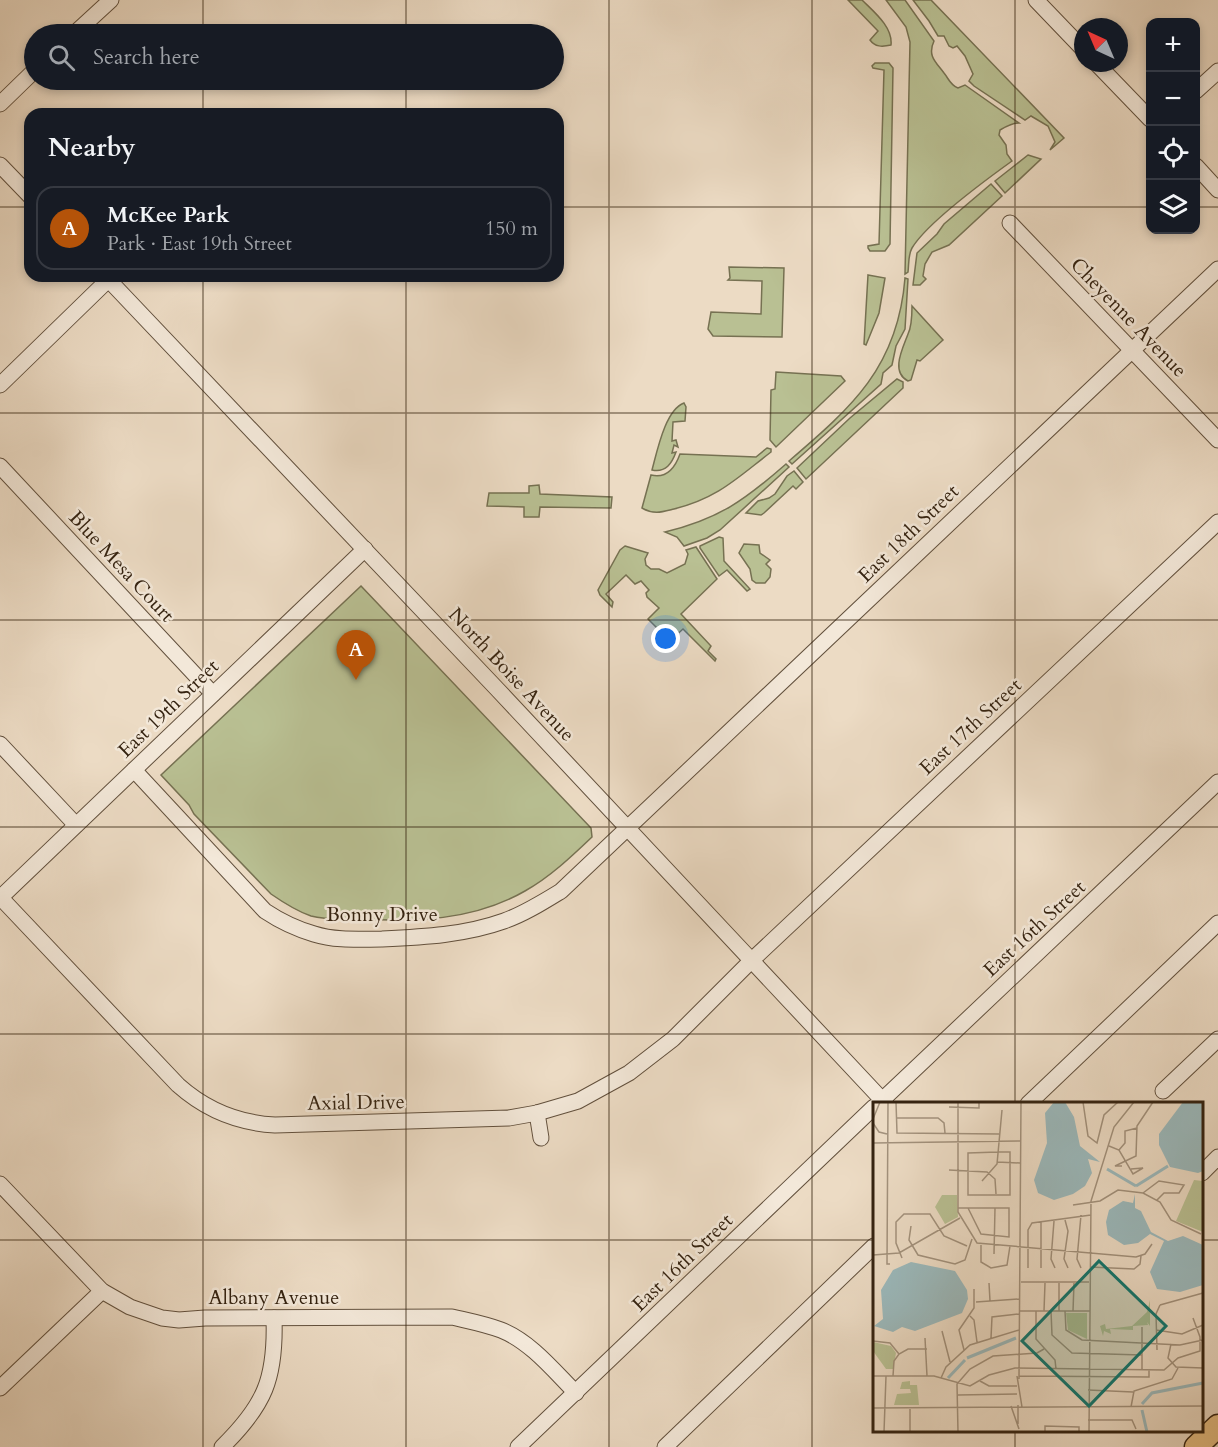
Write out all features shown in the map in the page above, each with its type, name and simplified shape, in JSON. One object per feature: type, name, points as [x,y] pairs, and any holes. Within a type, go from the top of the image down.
[{"type":"street","points":[[85,24],[111,0]]},
{"type":"street","points":[[1036,0],[1074,40]]},
{"type":"street","points":[[1200,87],[1218,71]]},
{"type":"street","points":[[1105,72],[1146,115]]},
{"type":"street","points":[[0,104],[24,81]]},
{"type":"street","points":[[0,165],[24,190]]},
{"type":"street","points":[[1200,170],[1218,190]]},
{"type":"street","name":"Cheyenne Avenue","points":[[1010,223],[1218,440]]},
{"type":"street","name":"East 18th Street","points":[[628,829],[1218,269]]},
{"type":"street","points":[[0,385],[102,282]]},
{"type":"street","name":"North Boise Avenue","points":[[110,282],[628,829],[879,1102]]},
{"type":"street","name":"Blue Mesa Court","points":[[0,466],[213,694]]},
{"type":"street","name":"East 17th Street","points":[[751,961],[1218,522]]},
{"type":"street","name":"East 19th Street","points":[[0,897],[365,549]]},
{"type":"street","points":[[0,744],[76,825]]},
{"type":"street","name":"Bonny Drive","points":[[134,770],[265,911],[281,921],[315,935],[335,938],[437,937],[504,921],[524,913],[561,891],[628,829]]},
{"type":"street","name":"East 16th Street","points":[[881,1102],[1218,782]]},
{"type":"street","name":"Axial Drive","points":[[0,897],[194,1100],[222,1114],[258,1124],[509,1118],[537,1113],[578,1101],[650,1059],[674,1039],[751,961]]},
{"type":"street","points":[[1030,1102],[1218,922]]},
{"type":"street","points":[[1163,1091],[1218,1039]]},
{"type":"street","name":"East 16th Street","points":[[518,1447],[873,1110]]},
{"type":"street","points":[[537,1113],[541,1138]]},
{"type":"street","points":[[1203,1172],[1218,1157]]},
{"type":"street","name":"Albany Avenue","points":[[0,1184],[102,1291],[130,1307],[162,1318],[452,1317],[483,1323],[504,1331],[527,1345],[576,1393]]},
{"type":"street","points":[[665,1447],[873,1247]]},
{"type":"street","points":[[0,1388],[102,1291]]},
{"type":"street","points":[[222,1447],[249,1419],[267,1383],[273,1362],[274,1317]]},
{"type":"green space","points":[[848,0],[862,0],[877,15],[889,32],[891,45],[879,46],[870,40],[878,31]]},
{"type":"green space","points":[[886,0],[905,0],[934,41],[931,51],[933,59],[953,85],[958,88],[965,85],[1019,123],[1000,130],[999,135],[1012,161],[930,226],[912,248],[908,272],[905,274],[910,42],[906,27]]},
{"type":"green space","points":[[913,0],[931,0],[1064,138],[1050,150],[1055,142],[1048,126],[1031,116],[1025,120],[974,86],[969,81],[973,74],[965,56],[957,46],[953,48],[949,46],[944,36],[938,36]]},
{"type":"green space","points":[[875,63],[889,63],[893,68],[890,244],[885,251],[870,251],[868,248],[868,246],[879,244],[884,70],[873,68]]},
{"type":"green space","points":[[1028,155],[1041,159],[1005,193],[995,181]]},
{"type":"green space","points":[[991,184],[1002,196],[949,245],[932,252],[925,264],[923,276],[926,279],[920,285],[913,285],[917,253],[944,224]]},
{"type":"green space","points":[[729,267],[784,268],[782,337],[713,336],[708,329],[711,312],[761,314],[762,281],[728,280],[730,278]]},
{"type":"green space","points":[[868,275],[885,278],[879,313],[866,345],[864,344]]},
{"type":"green space","points":[[905,278],[908,279],[905,329],[896,346],[892,365],[883,373],[881,384],[792,464],[789,461],[852,403],[882,361],[893,337],[901,309]]},
{"type":"green space","points":[[912,306],[943,340],[920,361],[917,360],[911,380],[908,381],[900,372],[899,359],[910,328]]},
{"type":"green space","points":[[776,372],[841,376],[845,381],[776,447],[770,440],[771,390],[775,389]]},
{"type":"green space","points":[[897,379],[903,382],[903,388],[806,479],[797,468],[850,418]]},
{"type":"green space","points":[[684,403],[685,421],[673,422],[672,441],[676,440],[678,447],[674,445],[672,453],[676,452],[665,469],[652,470],[667,423],[677,407]]},
{"type":"green space","points":[[767,448],[771,449],[771,452],[737,479],[703,499],[662,512],[650,512],[642,508],[651,475],[666,474],[676,464],[680,454],[756,457]]},
{"type":"green space","points":[[786,464],[789,467],[720,530],[707,538],[684,546],[677,537],[665,532],[701,521],[730,507]]},
{"type":"green space","points":[[794,471],[803,482],[796,489],[793,486],[761,515],[746,513],[758,501],[775,494],[787,476]]},
{"type":"green space","points":[[539,485],[540,494],[612,497],[611,508],[540,507],[539,517],[524,517],[524,507],[487,506],[489,493],[529,493],[529,486]]},
{"type":"green space","points":[[719,537],[723,538],[724,561],[750,589],[747,591],[727,570],[719,576],[700,548]]},
{"type":"green space","points":[[744,544],[759,545],[760,553],[770,560],[766,564],[771,569],[770,577],[765,583],[756,583],[752,580],[750,569],[739,553]]},
{"type":"green space","points":[[625,546],[648,553],[645,559],[646,565],[651,569],[659,569],[667,573],[685,564],[688,554],[686,550],[696,547],[717,579],[681,614],[711,646],[708,651],[716,659],[715,661],[683,629],[670,641],[648,619],[659,608],[647,597],[646,593],[649,590],[641,581],[635,584],[626,575],[606,594],[613,602],[612,607],[600,595],[598,590],[620,550]]},
{"type":"green space","points":[[361,586],[591,828],[592,837],[560,866],[525,891],[505,901],[464,914],[422,919],[334,919],[311,916],[271,894],[194,814],[189,805],[161,775]]},
{"type":"place","name":"McKee Park","points":[[356,680]]}]
